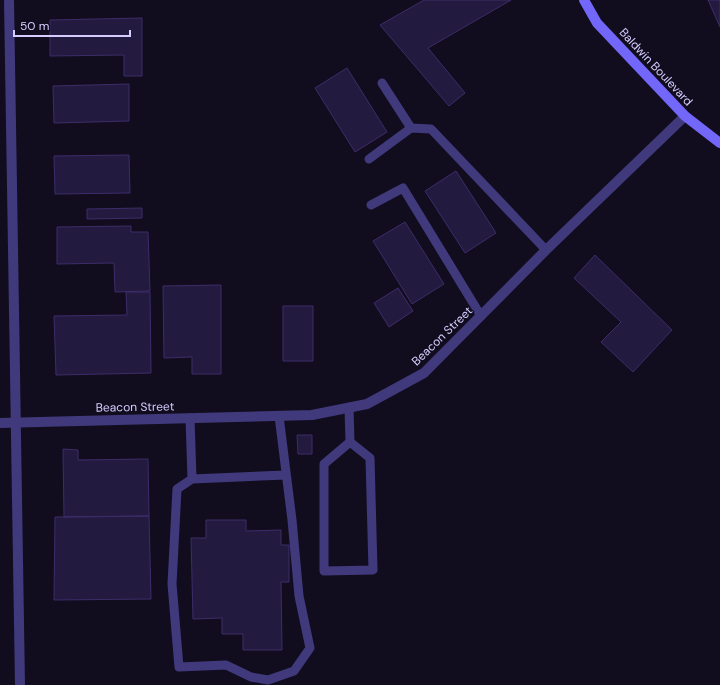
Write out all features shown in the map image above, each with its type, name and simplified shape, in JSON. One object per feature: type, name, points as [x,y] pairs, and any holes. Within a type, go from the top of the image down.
[{"type":"main road","name":"Baldwin Boulevard","points":[[584,0],[597,23],[685,116],[720,144]]},
{"type":"street","points":[[9,0],[20,685]]},
{"type":"street","name":"Beacon Street","points":[[0,423],[312,415],[367,404],[424,373],[546,250],[685,116]]},
{"type":"lane","points":[[382,83],[412,128]]},
{"type":"lane","points":[[369,159],[412,128],[431,129],[546,250]]},
{"type":"lane","points":[[372,205],[402,188],[481,316]]},
{"type":"lane","points":[[349,408],[350,442],[370,458],[373,570],[324,571],[324,464],[350,442]]},
{"type":"lane","points":[[279,416],[292,520],[299,596],[310,648],[294,671],[268,680],[251,677],[226,665],[179,667],[172,584],[177,489],[192,479],[286,475]]},
{"type":"lane","points":[[190,418],[192,479]]},
{"type":"building","points":[[424,0],[511,0],[428,48],[465,93],[449,106],[380,25]]},
{"type":"building","points":[[708,0],[720,0],[720,27]]},
{"type":"building","points":[[142,18],[142,76],[124,76],[124,55],[50,56],[50,20]]},
{"type":"building","points":[[347,68],[387,132],[355,152],[315,88]]},
{"type":"building","points":[[129,84],[129,121],[54,123],[53,86]]},
{"type":"building","points":[[129,155],[130,193],[55,194],[54,156]]},
{"type":"building","points":[[456,171],[496,233],[465,253],[425,191]]},
{"type":"building","points":[[142,208],[142,218],[87,219],[87,209]]},
{"type":"building","points":[[405,222],[444,284],[412,304],[373,241]]},
{"type":"building","points":[[131,226],[131,232],[148,232],[150,291],[115,292],[114,263],[57,264],[57,227]]},
{"type":"building","points":[[595,255],[672,330],[633,372],[601,342],[621,322],[574,278]]},
{"type":"building","points":[[221,285],[221,374],[192,374],[192,357],[164,358],[163,286]]},
{"type":"building","points":[[398,288],[413,311],[389,327],[374,303]]},
{"type":"building","points":[[126,292],[150,292],[151,373],[56,375],[54,316],[127,315]]},
{"type":"building","points":[[283,306],[313,306],[313,361],[283,361]]},
{"type":"building","points":[[297,435],[312,435],[312,454],[298,454]]},
{"type":"building","points":[[63,449],[78,450],[78,460],[148,459],[149,516],[64,517]]},
{"type":"building","points":[[149,516],[151,599],[54,600],[55,517]]},
{"type":"building","points":[[206,520],[246,520],[246,531],[281,530],[281,545],[289,545],[289,582],[281,582],[282,650],[243,650],[243,634],[222,634],[222,618],[193,619],[191,538],[206,538]]}]
